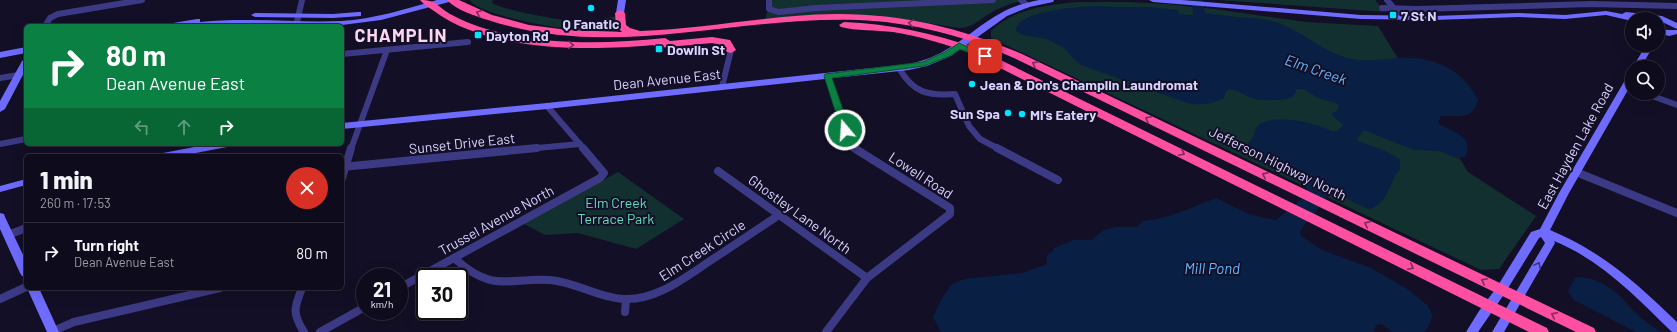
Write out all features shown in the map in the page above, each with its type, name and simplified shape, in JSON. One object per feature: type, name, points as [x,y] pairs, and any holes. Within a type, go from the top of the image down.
[{"type":"highway","points":[[452,0],[500,21],[525,27],[564,33],[624,36],[713,28]]},
{"type":"highway","points":[[428,2],[464,24],[515,39],[575,46],[650,46],[712,40],[726,42],[731,50]]},
{"type":"highway","points":[[620,12],[620,26],[633,32],[696,27],[713,28]]},
{"type":"highway","name":"Jefferson Highway North","points":[[713,28],[803,19],[850,17],[895,20],[971,37],[1018,56],[1326,204],[1514,306],[1542,332]]},
{"type":"highway","name":"Jefferson Highway North","points":[[631,45],[807,26],[840,25],[899,30],[930,37],[959,46],[998,62],[1313,218],[1514,306],[1589,332]]},
{"type":"street","points":[[46,24],[49,19],[56,14],[142,0]]},
{"type":"street","points":[[297,21],[302,0]]},
{"type":"street","points":[[210,24],[238,21],[297,21],[380,10],[418,0]]},
{"type":"street","points":[[181,24],[237,16],[335,23],[359,21],[428,2],[446,0]]},
{"type":"street","points":[[620,12],[622,0]]},
{"type":"street","points":[[769,0],[769,9],[779,12],[816,8],[993,0]]},
{"type":"street","name":"Dean Avenue East","points":[[344,126],[547,106],[828,76],[924,64],[948,54],[996,18],[1024,2],[1050,0]]},
{"type":"street","points":[[1153,0],[1322,15],[1402,18],[1535,15],[1596,9],[1613,10],[1625,13]]},
{"type":"street","points":[[1387,0],[1402,18]]},
{"type":"street","points":[[1382,8],[1395,9],[1592,4],[1677,6]]},
{"type":"street","points":[[1535,15],[1570,17],[1606,13],[1625,17]]},
{"type":"street","points":[[1665,19],[1677,18]]},
{"type":"street","points":[[1665,21],[1677,27]]},
{"type":"street","points":[[344,54],[468,42]]},
{"type":"street","points":[[0,55],[24,50]]},
{"type":"street","points":[[344,167],[387,50]]},
{"type":"street","points":[[722,87],[731,50]]},
{"type":"street","points":[[0,109],[24,64]]},
{"type":"street","points":[[899,68],[906,81],[915,89],[934,95],[955,94],[969,126],[980,138],[1058,180]]},
{"type":"street","points":[[0,78],[18,75]]},
{"type":"street","name":"Lowell Road","points":[[826,332],[867,278],[950,214],[950,208],[855,149],[849,143],[828,76]]},
{"type":"street","name":"East Hayden Lake Road","points":[[1472,332],[1535,235],[1544,232],[1576,172],[1625,93]]},
{"type":"street","points":[[1663,100],[1677,105]]},
{"type":"street","points":[[547,106],[580,144]]},
{"type":"street","points":[[0,144],[24,139]]},
{"type":"street","name":"Sunset Drive East","points":[[344,167],[580,144]]},
{"type":"street","name":"Trussel Avenue North","points":[[408,283],[600,178],[604,173],[580,144]]},
{"type":"street","points":[[174,154],[216,146]]},
{"type":"street","name":"Ghostley Lane North","points":[[718,171],[867,278]]},
{"type":"street","points":[[1576,172],[1676,211]]},
{"type":"street","points":[[0,189],[24,183]]},
{"type":"street","name":"Elm Creek Circle","points":[[454,258],[462,266],[486,280],[505,283],[546,281],[565,282],[581,286],[607,297],[626,300],[657,294],[670,287],[779,215]]},
{"type":"street","points":[[0,217],[24,269]]},
{"type":"street","points":[[8,235],[24,229]]},
{"type":"street","points":[[1544,232],[1561,238],[1583,249],[1617,272],[1677,329]]},
{"type":"street","name":"East Hayden Lake Road","points":[[1498,332],[1550,243],[1544,232]]},
{"type":"street","points":[[0,298],[24,288]]},
{"type":"street","points":[[34,290],[53,331],[74,322],[211,290]]},
{"type":"street","points":[[301,290],[293,311],[296,321],[304,332]]},
{"type":"street","points":[[625,312],[626,300]]},
{"type":"street","points":[[320,332],[356,312]]},
{"type":"green space","points":[[470,0],[492,0],[492,3],[512,10],[578,22],[600,22],[606,18],[617,16],[615,24],[619,31],[590,32],[516,19],[494,13],[478,6]]},
{"type":"green space","points":[[771,0],[1025,0],[998,9],[972,25],[959,28],[875,15],[830,14],[765,19]]},
{"type":"green space","points":[[1218,0],[1375,0],[1386,12]]},
{"type":"green space","points":[[1077,2],[1167,4],[1306,22],[1378,26],[1468,172],[1536,216],[1499,269],[1481,270],[991,38],[991,31],[1000,24],[1020,13],[1031,9]]},
{"type":"green space","name":"Elm Creek Terrace Park","points":[[618,172],[684,219],[636,249],[578,233],[545,235],[524,224]]},
{"type":"water","name":"Mill Pond","points":[[1100,6],[1148,7],[1178,10],[1179,14],[1204,16],[1204,13],[1265,19],[1290,28],[1333,53],[1352,59],[1422,59],[1445,66],[1464,80],[1478,100],[1476,107],[1464,116],[1441,116],[1438,122],[1440,125],[1462,136],[1467,145],[1465,157],[1456,158],[1439,151],[1414,150],[1363,131],[1357,139],[1358,141],[1383,150],[1400,159],[1400,170],[1393,180],[1385,197],[1376,206],[1369,209],[1343,197],[1329,195],[1300,232],[1301,236],[1322,250],[1371,268],[1406,288],[1427,305],[1433,315],[1424,332],[1392,332],[1382,324],[1376,325],[1374,332],[941,332],[933,317],[941,300],[951,285],[964,279],[1022,273],[1047,264],[1047,255],[1052,252],[1054,248],[1074,240],[1091,240],[1104,230],[1115,227],[1136,227],[1143,221],[1162,218],[1216,198],[1251,215],[1276,220],[1303,198],[1308,186],[1303,181],[1255,159],[1244,151],[1254,136],[1255,130],[1260,124],[1277,119],[1309,123],[1333,132],[1338,130],[1343,125],[1332,115],[1332,113],[1338,110],[1338,104],[1318,98],[1305,90],[1297,89],[1292,97],[1280,100],[1258,100],[1237,91],[1230,90],[1226,91],[1224,98],[1215,102],[1206,104],[1187,103],[1081,65],[1064,48],[1047,39],[1022,35],[1016,31],[1019,24],[1027,18],[1038,14],[1067,8]]},
{"type":"water","points":[[1581,277],[1600,282],[1607,286],[1640,317],[1660,332],[1636,332],[1574,300],[1568,291],[1575,278]]},
{"type":"waterway","name":"Elm Creek","points":[[1197,0],[1200,20],[1210,31]]},
{"type":"place","name":"Q Fanatic","points":[[591,8]]},
{"type":"place","name":"7 St N","points":[[1393,15]]},
{"type":"place","name":"Dayton Rd","points":[[478,35]]},
{"type":"place","name":"Dowlin St","points":[[659,49]]},
{"type":"place","name":"Jean & Don's Champlin Laundromat","points":[[972,84]]},
{"type":"place","name":"Sun Spa","points":[[1008,113]]},
{"type":"place","name":"Mi's Eatery","points":[[1022,114]]},
{"type":"district","name":"CHAMPLIN","points":[[401,35]]},
{"type":"route","points":[[845,130],[828,76],[924,64],[948,54],[959,46],[985,56]]}]
